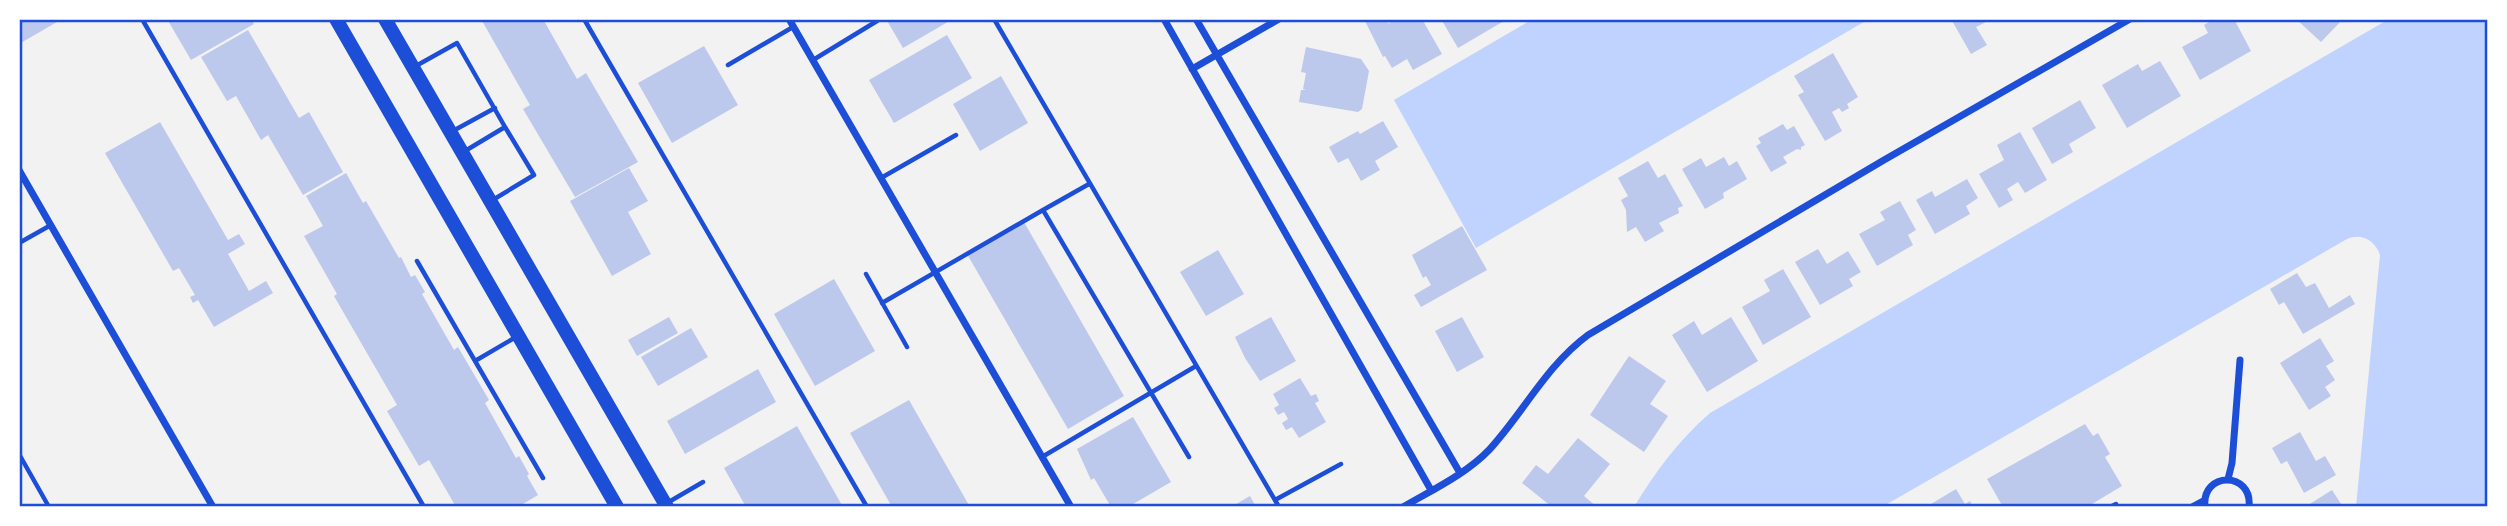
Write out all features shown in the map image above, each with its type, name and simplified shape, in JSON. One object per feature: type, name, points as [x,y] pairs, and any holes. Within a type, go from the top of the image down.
[{"type":"main road","points":[[336,19],[617,507]]},
{"type":"main road","points":[[387,20],[666,505]]},
{"type":"street","points":[[789,19],[1071,507]]},
{"type":"street","points":[[1164,19],[1431,491]]},
{"type":"street","points":[[1196,19],[1460,473]]},
{"type":"street","points":[[1192,69],[1279,19]]},
{"type":"street","points":[[1403,507],[1460,473],[1488,450],[1558,361],[1588,335],[2130,19]]},
{"type":"street","points":[[19,170],[214,507]]},
{"type":"street","points":[[2228,480],[2232,463],[2241,360]]},
{"type":"street","points":[[2192,507],[2205,504],[2210,488],[2228,480],[2243,486],[2248,493],[2249,507]]},
{"type":"lane","points":[[142,19],[424,507]]},
{"type":"lane","points":[[584,19],[867,507]]},
{"type":"lane","points":[[994,19],[1279,507]]},
{"type":"lane","points":[[812,60],[877,22]]},
{"type":"lane","points":[[728,65],[793,27]]},
{"type":"lane","points":[[413,68],[457,43],[534,175],[491,201]]},
{"type":"lane","points":[[450,132],[495,108]]},
{"type":"lane","points":[[463,153],[505,127]]},
{"type":"lane","points":[[881,178],[956,135]]},
{"type":"lane","points":[[882,303],[1089,184]]},
{"type":"lane","points":[[1043,210],[1189,457]]},
{"type":"lane","points":[[19,243],[51,225]]},
{"type":"lane","points":[[417,261],[543,478]]},
{"type":"lane","points":[[866,274],[907,347]]},
{"type":"lane","points":[[475,361],[518,336]]},
{"type":"lane","points":[[1042,457],[1196,366]]},
{"type":"lane","points":[[19,454],[49,507]]},
{"type":"lane","points":[[1275,500],[1341,464]]},
{"type":"lane","points":[[666,505],[703,482]]},
{"type":"lane","points":[[2110,507],[2116,504],[2118,507]]},
{"type":"water","points":[[1533,19],[1869,19],[1476,248],[1394,100]]},
{"type":"water","points":[[2389,19],[2488,19],[2488,507],[2356,507],[2380,255],[2367,239],[2352,237],[1882,507],[1634,507],[1668,457],[1710,413]]},
{"type":"building","points":[[19,19],[56,19],[57,22],[19,44]]},
{"type":"building","points":[[167,19],[251,19],[254,24],[191,60]]},
{"type":"building","points":[[481,19],[543,19],[577,79],[586,73],[638,162],[575,197],[523,109],[530,105]]},
{"type":"building","points":[[886,19],[953,19],[903,48]]},
{"type":"building","points":[[1364,19],[1386,19],[1389,24],[1390,19],[1422,19],[1442,54],[1413,70],[1407,59],[1392,68],[1385,56],[1383,57]]},
{"type":"building","points":[[1441,19],[1503,19],[1504,21],[1458,48]]},
{"type":"building","points":[[1951,19],[1992,19],[1976,27],[1987,45],[1971,54]]},
{"type":"building","points":[[2214,19],[2234,19],[2251,51],[2200,80],[2182,47],[2208,33],[2204,25]]},
{"type":"building","points":[[2296,19],[2343,19],[2321,42]]},
{"type":"building","points":[[248,30],[299,118],[309,112],[343,172],[303,195],[268,135],[261,140],[236,96],[227,101],[201,57]]},
{"type":"building","points":[[947,35],[972,78],[894,123],[869,80]]},
{"type":"building","points":[[704,46],[738,105],[672,143],[638,83]]},
{"type":"building","points":[[1306,47],[1361,59],[1369,71],[1362,109],[1358,112],[1299,102],[1301,90],[1306,90],[1303,89],[1306,73],[1301,72]]},
{"type":"building","points":[[1833,53],[1858,97],[1847,104],[1849,108],[1842,112],[1839,108],[1832,112],[1842,131],[1825,141],[1798,95],[1804,92],[1794,76]]},
{"type":"building","points":[[2160,61],[2181,96],[2127,128],[2102,85],[2138,64],[2142,71]]},
{"type":"building","points":[[1001,76],[1028,123],[980,151],[953,104]]},
{"type":"building","points":[[2080,100],[2096,128],[2069,144],[2073,152],[2052,164],[2032,128]]},
{"type":"building","points":[[1383,121],[1398,147],[1375,161],[1380,170],[1361,181],[1348,158],[1338,163],[1329,147]]},
{"type":"building","points":[[160,122],[228,240],[239,234],[245,244],[228,254],[249,291],[266,281],[273,293],[214,327],[198,300],[193,303],[190,297],[195,295],[179,268],[173,271],[105,153]]},
{"type":"building","points":[[1783,124],[1787,130],[1794,126],[1805,145],[1801,150],[1797,149],[1783,157],[1787,163],[1771,172],[1756,146],[1761,143],[1758,138]]},
{"type":"building","points":[[2020,132],[2047,180],[2025,193],[2018,182],[2007,189],[2013,200],[1999,208],[1979,174],[2004,160],[1997,145]]},
{"type":"building","points":[[1724,157],[1729,166],[1737,161],[1747,179],[1723,193],[1724,198],[1705,209],[1682,169],[1701,158],[1706,167]]},
{"type":"building","points":[[1648,161],[1658,178],[1665,174],[1683,206],[1678,208],[1679,213],[1659,223],[1664,231],[1645,242],[1636,227],[1627,232],[1626,210],[1621,200],[1628,196],[1618,178]]},
{"type":"building","points":[[629,168],[648,201],[628,212],[651,254],[612,276],[570,201]]},
{"type":"building","points":[[346,173],[363,203],[366,201],[399,258],[401,257],[411,277],[415,275],[425,292],[422,294],[454,350],[458,347],[489,400],[485,403],[516,458],[519,456],[529,474],[527,476],[538,495],[518,507],[456,507],[429,460],[419,466],[387,411],[397,405],[334,296],[337,294],[304,236],[323,226],[306,196]]},
{"type":"building","points":[[1967,179],[1978,198],[1966,206],[1970,214],[1935,234],[1916,200],[1932,191],[1935,197]]},
{"type":"building","points":[[1900,201],[1916,230],[1908,235],[1913,245],[1877,266],[1859,234],[1885,220],[1880,212]]},
{"type":"building","points":[[1024,222],[1124,396],[1068,429],[967,254]]},
{"type":"building","points":[[1462,226],[1487,270],[1421,307],[1414,295],[1431,285],[1426,276],[1423,278],[1412,255]]},
{"type":"building","points":[[1818,249],[1827,264],[1848,251],[1861,272],[1849,279],[1853,286],[1820,305],[1795,262]]},
{"type":"building","points":[[1218,250],[1244,294],[1206,316],[1180,272]]},
{"type":"building","points":[[1783,269],[1811,317],[1763,345],[1742,307],[1770,291],[1764,280]]},
{"type":"building","points":[[2297,273],[2306,287],[2315,283],[2329,308],[2350,295],[2355,304],[2303,334],[2284,302],[2279,305],[2270,289]]},
{"type":"building","points":[[834,279],[875,351],[815,386],[774,314]]},
{"type":"building","points":[[669,317],[678,333],[637,356],[628,340]]},
{"type":"building","points":[[1271,317],[1296,361],[1260,381],[1235,337]]},
{"type":"building","points":[[1462,317],[1484,357],[1457,372],[1435,331]]},
{"type":"building","points":[[1731,317],[1758,361],[1707,392],[1672,335],[1694,321],[1702,335]]},
{"type":"building","points":[[691,328],[708,357],[658,386],[641,357]]},
{"type":"building","points":[[2320,338],[2334,361],[2326,366],[2335,380],[2325,387],[2331,396],[2309,410],[2280,363]]},
{"type":"building","points":[[1629,356],[1666,381],[1650,404],[1668,416],[1644,452],[1590,415]]},
{"type":"building","points":[[758,369],[776,402],[685,454],[667,421]]},
{"type":"building","points":[[1300,378],[1311,396],[1316,394],[1319,401],[1315,403],[1326,422],[1299,438],[1292,427],[1286,430],[1282,423],[1288,419],[1284,412],[1278,415],[1274,408],[1279,405],[1273,394]]},
{"type":"building","points":[[909,400],[970,507],[892,507],[850,433]]},
{"type":"building","points":[[1133,417],[1171,482],[1128,507],[1111,507],[1094,478],[1091,480],[1077,449]]},
{"type":"building","points":[[2085,424],[2093,436],[2098,433],[2110,454],[2105,457],[2122,486],[2087,507],[2003,507],[1987,479]]},
{"type":"building","points":[[797,426],[843,507],[746,507],[724,468]]},
{"type":"building","points":[[2300,432],[2316,461],[2325,456],[2336,475],[2304,493],[2287,461],[2281,464],[2272,448]]},
{"type":"building","points":[[1578,438],[1610,464],[1584,496],[1597,507],[1552,507],[1522,483],[1536,465],[1548,474]]},
{"type":"building","points":[[1956,489],[1965,504],[1970,501],[1973,507],[1926,507]]},
{"type":"building","points":[[2332,490],[2343,507],[2305,507]]},
{"type":"building","points":[[1250,496],[1256,507],[1231,507]]}]
